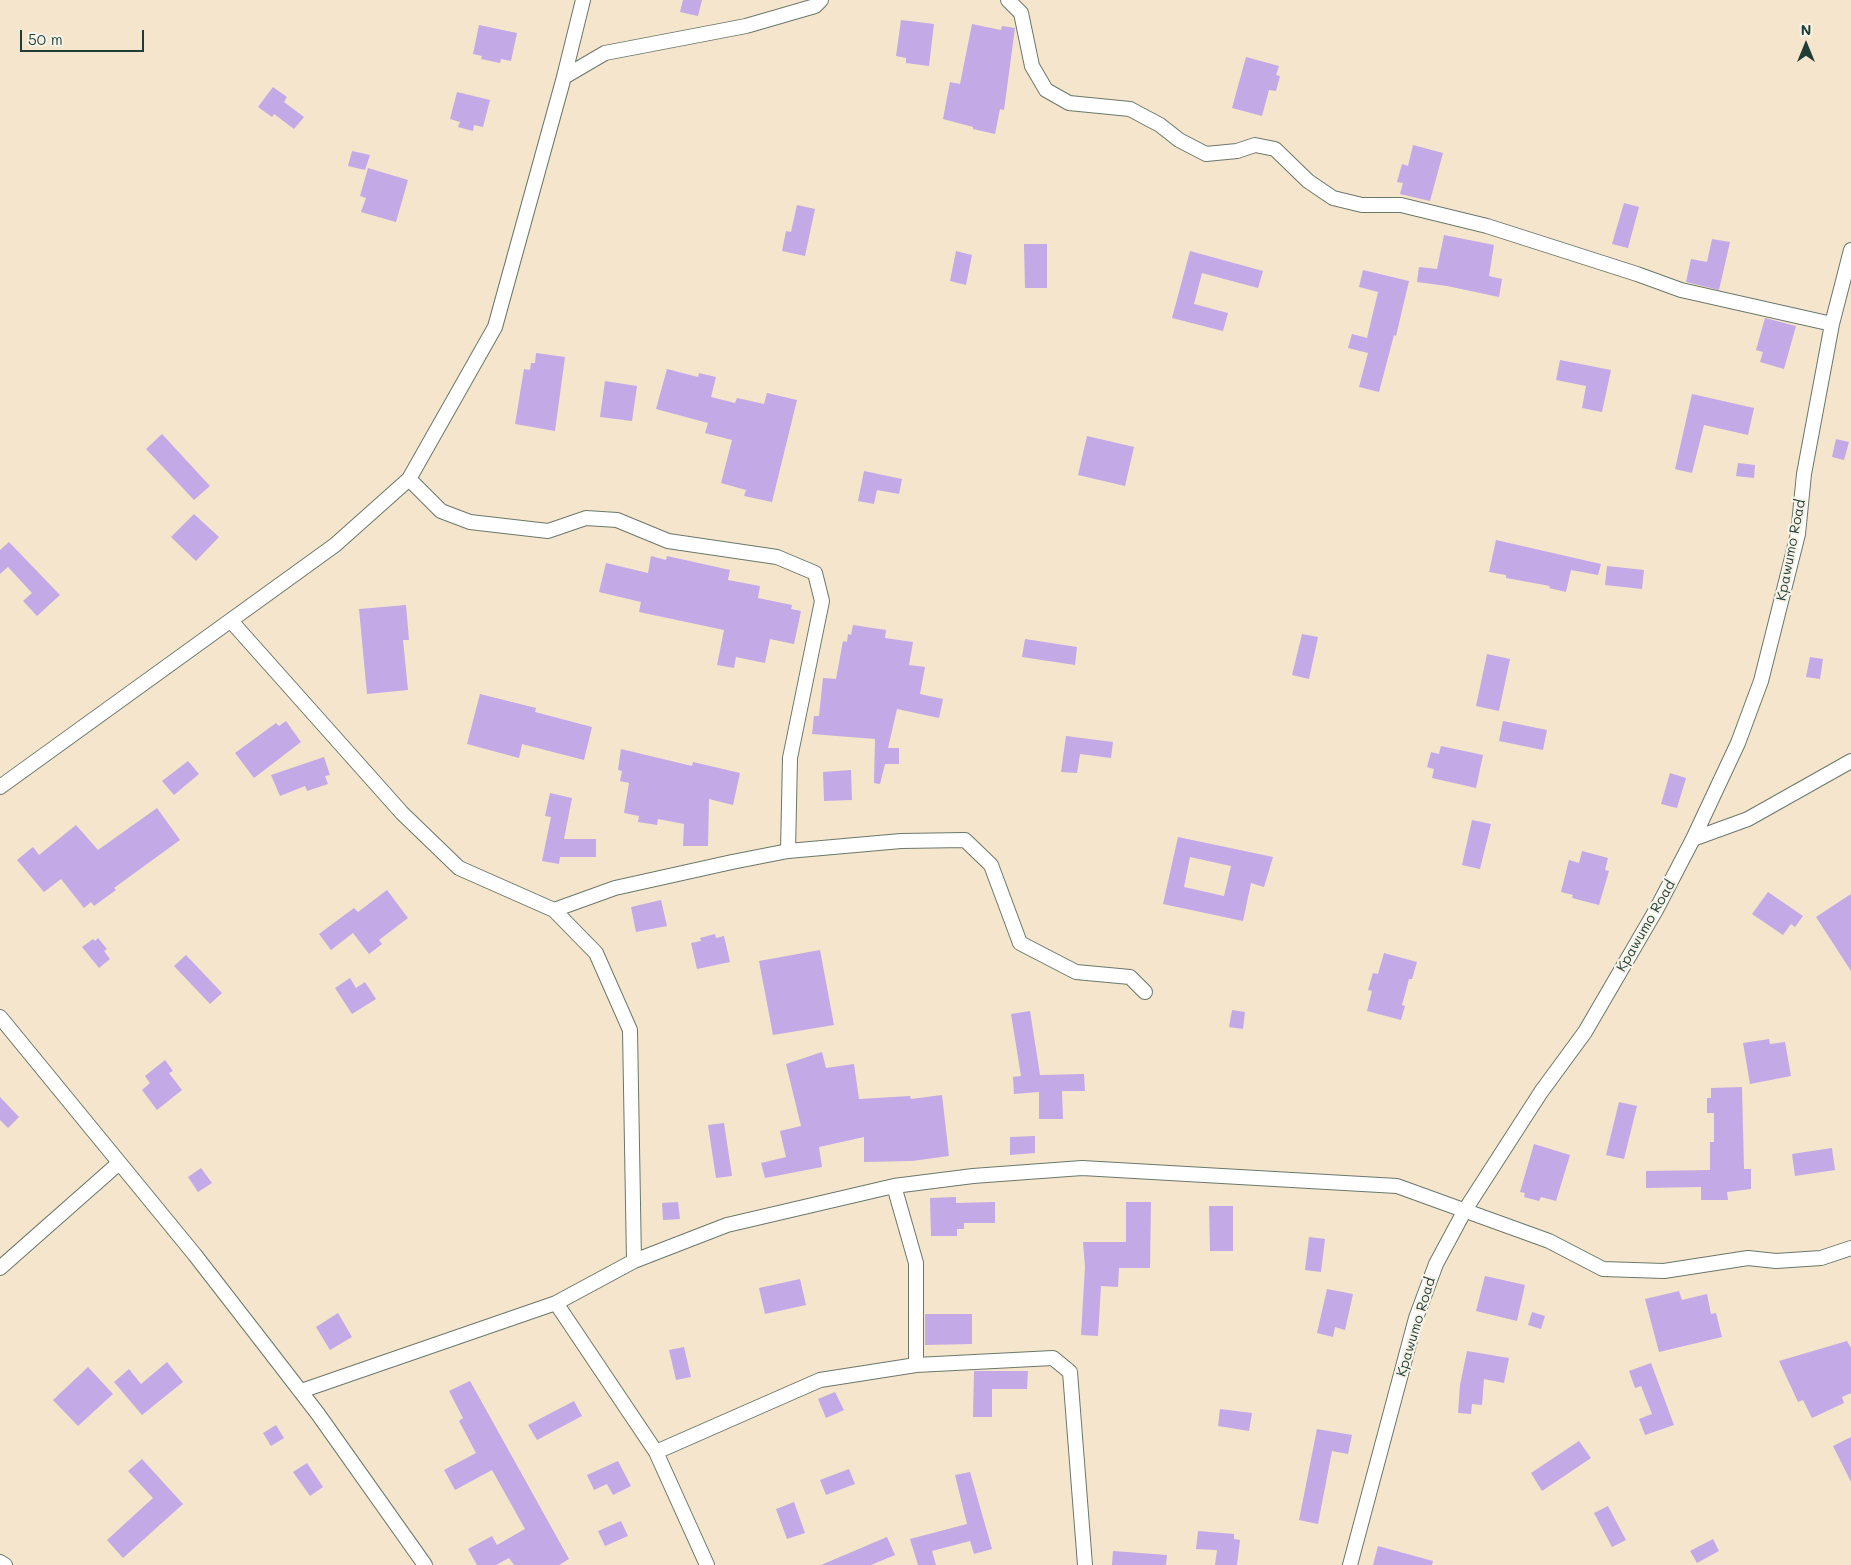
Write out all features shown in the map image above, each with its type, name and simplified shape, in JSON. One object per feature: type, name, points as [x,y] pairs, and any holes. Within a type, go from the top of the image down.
[{"type":"street","points":[[0,787],[335,545],[409,478],[495,327],[564,78],[583,0]]},
{"type":"street","points":[[564,78],[605,53],[746,26],[815,6],[821,0]]},
{"type":"street","points":[[1008,0],[1021,14],[1032,66],[1046,90],[1069,103],[1130,109],[1160,125],[1178,140],[1206,154],[1237,151],[1255,144],[1275,149],[1308,181],[1333,198],[1362,205],[1401,205],[1487,226],[1637,274],[1680,290],[1832,324]]},
{"type":"street","name":"Kpawumo Road","points":[[1350,1565],[1416,1318],[1436,1264],[1465,1210],[1541,1092],[1585,1032],[1656,910],[1693,839],[1738,743],[1763,672],[1798,534],[1804,474],[1832,324],[1851,250]]},
{"type":"street","points":[[409,478],[441,510],[470,522],[548,531],[586,518],[617,520],[668,541],[777,556],[815,573],[822,600],[790,758],[788,851]]},
{"type":"street","points":[[230,621],[402,813],[459,868],[554,910],[596,954],[630,1030],[634,1261]]},
{"type":"street","points":[[1693,839],[1748,819],[1851,762]]},
{"type":"street","points":[[554,910],[615,888],[788,851],[902,841],[965,840],[991,865],[1020,943],[1076,972],[1130,977],[1145,992]]},
{"type":"street","points":[[0,1017],[195,1256],[301,1391],[425,1565]]},
{"type":"street","points":[[0,1268],[119,1163]]},
{"type":"street","points":[[301,1391],[556,1303],[634,1261],[727,1225],[894,1186],[973,1176],[1092,1169],[1397,1186],[1549,1241],[1603,1269],[1664,1271],[1748,1258],[1776,1262],[1822,1258],[1851,1248]]},
{"type":"street","points":[[894,1186],[916,1263],[916,1365]]},
{"type":"street","points":[[556,1303],[656,1452],[707,1565]]},
{"type":"street","points":[[656,1452],[820,1380],[916,1365],[1053,1358],[1070,1372],[1085,1565]]},
{"type":"street","points":[[0,1562],[4,1565]]},
{"type":"building","points":[[683,0],[702,0],[698,16],[680,12]]},
{"type":"building","points":[[901,20],[934,24],[929,66],[906,63],[906,58],[896,56]]},
{"type":"building","points":[[972,24],[1001,30],[1002,26],[1015,28],[1004,110],[1000,109],[995,134],[943,119],[950,82],[960,84]]},
{"type":"building","points":[[479,25],[517,33],[511,61],[501,59],[500,63],[481,59],[482,56],[473,54]]},
{"type":"building","points":[[1246,57],[1279,66],[1276,75],[1280,76],[1276,91],[1269,90],[1262,116],[1232,108]]},
{"type":"building","points":[[273,87],[287,97],[284,102],[304,117],[294,129],[274,114],[272,117],[258,107]]},
{"type":"building","points":[[457,92],[490,100],[483,127],[474,125],[473,131],[458,127],[460,122],[450,119]]},
{"type":"building","points":[[1413,145],[1443,153],[1430,201],[1400,194],[1403,183],[1397,182],[1402,164],[1408,166]]},
{"type":"building","points":[[352,151],[370,155],[365,170],[348,166]]},
{"type":"building","points":[[368,168],[408,180],[396,222],[361,212],[366,198],[360,196]]},
{"type":"building","points":[[1624,203],[1639,207],[1628,248],[1612,244]]},
{"type":"building","points":[[797,205],[815,209],[805,256],[782,251],[786,231],[791,232]]},
{"type":"building","points":[[1444,235],[1494,245],[1489,276],[1502,279],[1499,297],[1417,282],[1419,267],[1437,269]]},
{"type":"building","points":[[1712,239],[1730,242],[1719,290],[1686,282],[1691,259],[1707,262]]},
{"type":"building","points":[[1024,244],[1047,244],[1047,288],[1025,288]]},
{"type":"building","points":[[956,251],[972,255],[966,285],[950,281]]},
{"type":"building","points":[[1190,251],[1263,271],[1258,288],[1202,273],[1194,304],[1228,313],[1223,331],[1172,318]]},
{"type":"building","points":[[1363,270],[1409,281],[1396,336],[1394,335],[1379,392],[1359,387],[1368,353],[1348,348],[1352,334],[1367,338],[1378,292],[1359,287]]},
{"type":"building","points":[[1765,318],[1796,326],[1784,369],[1760,362],[1763,352],[1756,350]]},
{"type":"building","points":[[536,353],[565,357],[555,431],[515,424],[524,369],[530,370],[531,363],[535,363]]},
{"type":"building","points":[[1560,360],[1611,370],[1602,412],[1582,408],[1586,386],[1556,380]]},
{"type":"building","points":[[667,369],[698,377],[699,373],[716,377],[711,397],[735,403],[737,398],[764,404],[767,393],[797,400],[772,502],[744,496],[746,490],[721,483],[732,440],[705,433],[708,423],[656,409]]},
{"type":"building","points":[[605,381],[637,386],[632,421],[600,417]]},
{"type":"building","points":[[1692,394],[1754,408],[1748,435],[1704,425],[1692,473],[1675,469]]},
{"type":"building","points":[[162,434],[210,486],[194,500],[146,449]]},
{"type":"building","points":[[1087,436],[1134,447],[1125,486],[1078,475]]},
{"type":"building","points":[[1836,439],[1849,442],[1844,460],[1832,457]]},
{"type":"building","points":[[1738,463],[1755,465],[1754,478],[1736,476]]},
{"type":"building","points":[[864,471],[902,479],[899,494],[877,490],[874,504],[858,501]]},
{"type":"building","points":[[194,514],[219,537],[196,561],[171,537]]},
{"type":"building","points":[[1496,540],[1601,564],[1598,575],[1571,570],[1566,592],[1549,588],[1550,586],[1506,578],[1506,575],[1489,572]]},
{"type":"building","points":[[9,542],[60,595],[37,616],[23,601],[32,593],[8,567],[0,574],[0,550]]},
{"type":"building","points":[[651,556],[666,560],[667,556],[730,570],[728,580],[760,586],[758,598],[792,605],[791,609],[801,611],[794,644],[770,639],[765,663],[736,657],[734,668],[717,665],[724,630],[639,612],[641,602],[599,592],[606,563],[648,573]]},
{"type":"building","points":[[1607,566],[1644,570],[1642,589],[1605,585]]},
{"type":"building","points":[[406,605],[409,640],[403,640],[408,690],[367,694],[359,609]]},
{"type":"building","points":[[853,625],[886,630],[885,638],[913,642],[909,665],[925,667],[920,694],[943,699],[939,718],[897,709],[888,748],[899,748],[899,764],[885,764],[880,784],[874,783],[875,739],[812,734],[814,716],[819,716],[823,678],[836,679],[843,641],[847,642],[848,634],[851,635]]},
{"type":"building","points":[[1302,634],[1318,637],[1309,679],[1292,675]]},
{"type":"building","points":[[1025,639],[1077,647],[1075,665],[1022,657]]},
{"type":"building","points":[[1487,654],[1510,659],[1499,711],[1476,706]]},
{"type":"building","points":[[1810,657],[1823,659],[1820,679],[1806,677]]},
{"type":"building","points":[[480,694],[536,708],[535,712],[592,727],[584,760],[522,744],[519,758],[467,744]]},
{"type":"building","points":[[286,721],[301,742],[254,778],[235,753],[276,723],[279,726]]},
{"type":"building","points":[[1503,721],[1547,730],[1543,750],[1499,741]]},
{"type":"building","points":[[1066,736],[1113,742],[1111,758],[1080,754],[1077,773],[1061,772]]},
{"type":"building","points":[[1441,746],[1483,755],[1476,788],[1432,778],[1434,769],[1427,767],[1431,752],[1439,754]]},
{"type":"building","points":[[621,749],[692,766],[693,762],[740,773],[733,805],[709,799],[708,846],[683,846],[684,824],[658,819],[657,825],[638,822],[639,816],[624,813],[629,783],[620,781],[622,771],[618,770]]},
{"type":"building","points":[[324,757],[330,775],[325,776],[328,784],[307,791],[305,786],[280,796],[271,775]]},
{"type":"building","points":[[188,761],[199,774],[174,795],[162,781]]},
{"type":"building","points":[[851,770],[852,800],[824,801],[823,772]]},
{"type":"building","points":[[1670,773],[1686,778],[1677,808],[1661,804]]},
{"type":"building","points":[[550,793],[572,798],[564,839],[596,839],[596,857],[560,857],[559,864],[542,861],[551,817],[545,816]]},
{"type":"building","points":[[157,808],[180,840],[114,888],[116,890],[94,906],[91,902],[84,908],[61,879],[44,892],[17,860],[33,847],[39,855],[76,825],[98,850]]},
{"type":"building","points":[[1472,820],[1491,824],[1480,869],[1462,865]]},
{"type":"building","points":[[1178,837],[1273,857],[1264,887],[1251,883],[1243,921],[1163,904]],"holes":[[[1190,857],[1231,866],[1224,896],[1184,887]]]},
{"type":"building","points":[[1582,851],[1608,858],[1605,870],[1609,871],[1599,905],[1572,898],[1573,895],[1561,892],[1569,860],[1579,863]]},
{"type":"building","points":[[387,890],[408,918],[379,940],[382,944],[369,954],[353,933],[331,950],[319,934],[354,908],[358,912]]},
{"type":"building","points":[[1768,892],[1803,916],[1795,927],[1791,924],[1783,935],[1752,914]]},
{"type":"building","points":[[1851,894],[1851,971],[1816,917]]},
{"type":"building","points":[[661,900],[667,926],[636,932],[631,907]]},
{"type":"building","points":[[715,934],[716,938],[724,936],[730,962],[697,969],[691,943],[701,941],[700,938]]},
{"type":"building","points":[[98,938],[107,949],[104,951],[110,959],[99,968],[82,947],[93,939],[95,941]]},
{"type":"building","points":[[820,950],[834,1025],[773,1035],[759,961]]},
{"type":"building","points":[[1384,953],[1417,962],[1412,979],[1409,979],[1402,1005],[1405,1006],[1401,1020],[1367,1011],[1372,991],[1368,990],[1373,973],[1378,974]]},
{"type":"building","points":[[186,955],[222,993],[210,1004],[174,966]]},
{"type":"building","points":[[350,978],[356,988],[365,982],[376,999],[352,1014],[335,988]]},
{"type":"building","points":[[1232,1010],[1245,1012],[1243,1029],[1229,1027]]},
{"type":"building","points":[[1030,1011],[1040,1075],[1084,1074],[1085,1091],[1062,1091],[1063,1119],[1039,1119],[1039,1092],[1014,1094],[1013,1077],[1021,1076],[1011,1014]]},
{"type":"building","points":[[1769,1039],[1770,1044],[1785,1042],[1791,1076],[1750,1084],[1743,1043]]},
{"type":"building","points":[[822,1052],[826,1068],[854,1064],[859,1099],[910,1096],[911,1099],[942,1095],[949,1156],[912,1161],[864,1162],[864,1137],[819,1147],[822,1167],[765,1178],[761,1163],[786,1157],[780,1131],[801,1126],[786,1064]]},
{"type":"building","points":[[165,1060],[173,1071],[169,1073],[182,1090],[157,1110],[142,1090],[150,1083],[145,1076]]},
{"type":"building","points":[[1742,1087],[1744,1169],[1751,1169],[1751,1189],[1727,1192],[1728,1200],[1701,1200],[1701,1187],[1646,1188],[1646,1171],[1710,1170],[1710,1142],[1714,1142],[1714,1113],[1707,1113],[1707,1098],[1711,1098],[1711,1088]]},
{"type":"building","points":[[0,1097],[19,1117],[8,1128],[0,1120]]},
{"type":"building","points":[[1619,1102],[1637,1106],[1624,1159],[1606,1155]]},
{"type":"building","points":[[724,1123],[732,1176],[716,1178],[708,1125]]},
{"type":"building","points":[[1035,1136],[1035,1153],[1010,1155],[1010,1137]]},
{"type":"building","points":[[1534,1144],[1570,1155],[1556,1201],[1541,1197],[1539,1201],[1524,1197],[1525,1193],[1520,1192]]},
{"type":"building","points":[[1832,1148],[1835,1170],[1795,1176],[1792,1154]]},
{"type":"building","points":[[201,1168],[212,1183],[198,1192],[188,1177]]},
{"type":"building","points":[[956,1197],[956,1203],[995,1202],[995,1223],[964,1223],[964,1229],[957,1229],[957,1236],[931,1236],[930,1198]]},
{"type":"building","points":[[678,1202],[680,1219],[663,1220],[662,1203]]},
{"type":"building","points":[[1126,1202],[1151,1202],[1150,1268],[1119,1268],[1118,1287],[1101,1286],[1098,1336],[1081,1335],[1085,1267],[1083,1242],[1126,1242]]},
{"type":"building","points":[[1209,1206],[1233,1206],[1233,1251],[1210,1251]]},
{"type":"building","points":[[1309,1237],[1325,1239],[1321,1272],[1305,1270]]},
{"type":"building","points":[[1485,1276],[1525,1285],[1517,1321],[1476,1311]]},
{"type":"building","points":[[800,1279],[806,1305],[765,1314],[759,1288]]},
{"type":"building","points":[[1327,1289],[1353,1294],[1345,1330],[1335,1327],[1333,1337],[1317,1333]]},
{"type":"building","points":[[1679,1291],[1682,1300],[1707,1294],[1711,1314],[1716,1313],[1722,1337],[1659,1352],[1645,1299]]},
{"type":"building","points":[[1532,1312],[1545,1316],[1541,1329],[1528,1325]]},
{"type":"building","points":[[338,1313],[352,1337],[330,1350],[316,1327]]},
{"type":"building","points":[[925,1314],[972,1314],[972,1344],[925,1345]]},
{"type":"building","points":[[1847,1341],[1851,1348],[1851,1393],[1842,1397],[1844,1403],[1812,1418],[1803,1400],[1798,1402],[1779,1361]]},
{"type":"building","points":[[684,1347],[691,1377],[676,1380],[669,1350]]},
{"type":"building","points":[[1467,1351],[1509,1358],[1504,1383],[1484,1379],[1482,1405],[1472,1404],[1471,1414],[1458,1413],[1460,1385]]},
{"type":"building","points":[[167,1362],[183,1382],[142,1415],[114,1382],[129,1369],[141,1384]]},
{"type":"building","points":[[1651,1363],[1674,1425],[1645,1435],[1639,1419],[1652,1414],[1641,1386],[1635,1388],[1629,1371]]},
{"type":"building","points":[[88,1367],[113,1394],[78,1426],[53,1400]]},
{"type":"building","points":[[974,1371],[1028,1371],[1027,1389],[992,1389],[992,1417],[973,1417]]},
{"type":"building","points":[[470,1381],[569,1559],[559,1565],[514,1565],[509,1558],[496,1565],[477,1565],[468,1549],[492,1536],[497,1545],[525,1529],[492,1470],[455,1490],[444,1470],[476,1453],[459,1421],[463,1418],[449,1391]]},
{"type":"building","points":[[835,1392],[844,1410],[826,1418],[818,1399]]},
{"type":"building","points":[[574,1401],[582,1416],[537,1440],[528,1425]]},
{"type":"building","points":[[1220,1409],[1252,1413],[1249,1431],[1218,1426]]},
{"type":"building","points":[[276,1425],[284,1438],[271,1446],[263,1433]]},
{"type":"building","points":[[1317,1429],[1352,1435],[1348,1454],[1332,1451],[1318,1524],[1299,1520]]},
{"type":"building","points":[[1851,1437],[1851,1482],[1833,1446]]},
{"type":"building","points":[[1579,1441],[1591,1458],[1542,1491],[1531,1473]]},
{"type":"building","points":[[142,1459],[183,1504],[123,1558],[107,1540],[153,1498],[128,1471]]},
{"type":"building","points":[[618,1461],[631,1486],[613,1495],[607,1484],[594,1490],[587,1475]]},
{"type":"building","points":[[307,1463],[323,1487],[310,1496],[293,1472]]},
{"type":"building","points":[[849,1469],[855,1484],[826,1495],[820,1480]]},
{"type":"building","points":[[970,1472],[992,1549],[974,1554],[970,1541],[932,1551],[936,1565],[918,1565],[910,1539],[967,1524],[955,1475]]},
{"type":"building","points":[[794,1502],[805,1533],[787,1539],[776,1509]]},
{"type":"building","points":[[1608,1506],[1626,1540],[1612,1547],[1594,1513]]},
{"type":"building","points":[[621,1521],[628,1536],[605,1546],[598,1531]]},
{"type":"building","points":[[1198,1531],[1234,1534],[1234,1539],[1240,1540],[1237,1565],[1215,1565],[1217,1550],[1196,1549]]},
{"type":"building","points":[[887,1537],[895,1555],[871,1565],[821,1565]]},
{"type":"building","points":[[1713,1539],[1719,1551],[1697,1563],[1690,1551]]},
{"type":"building","points":[[1378,1546],[1433,1561],[1432,1565],[1373,1565]]},
{"type":"building","points":[[1113,1551],[1167,1555],[1166,1565],[1112,1565]]}]
